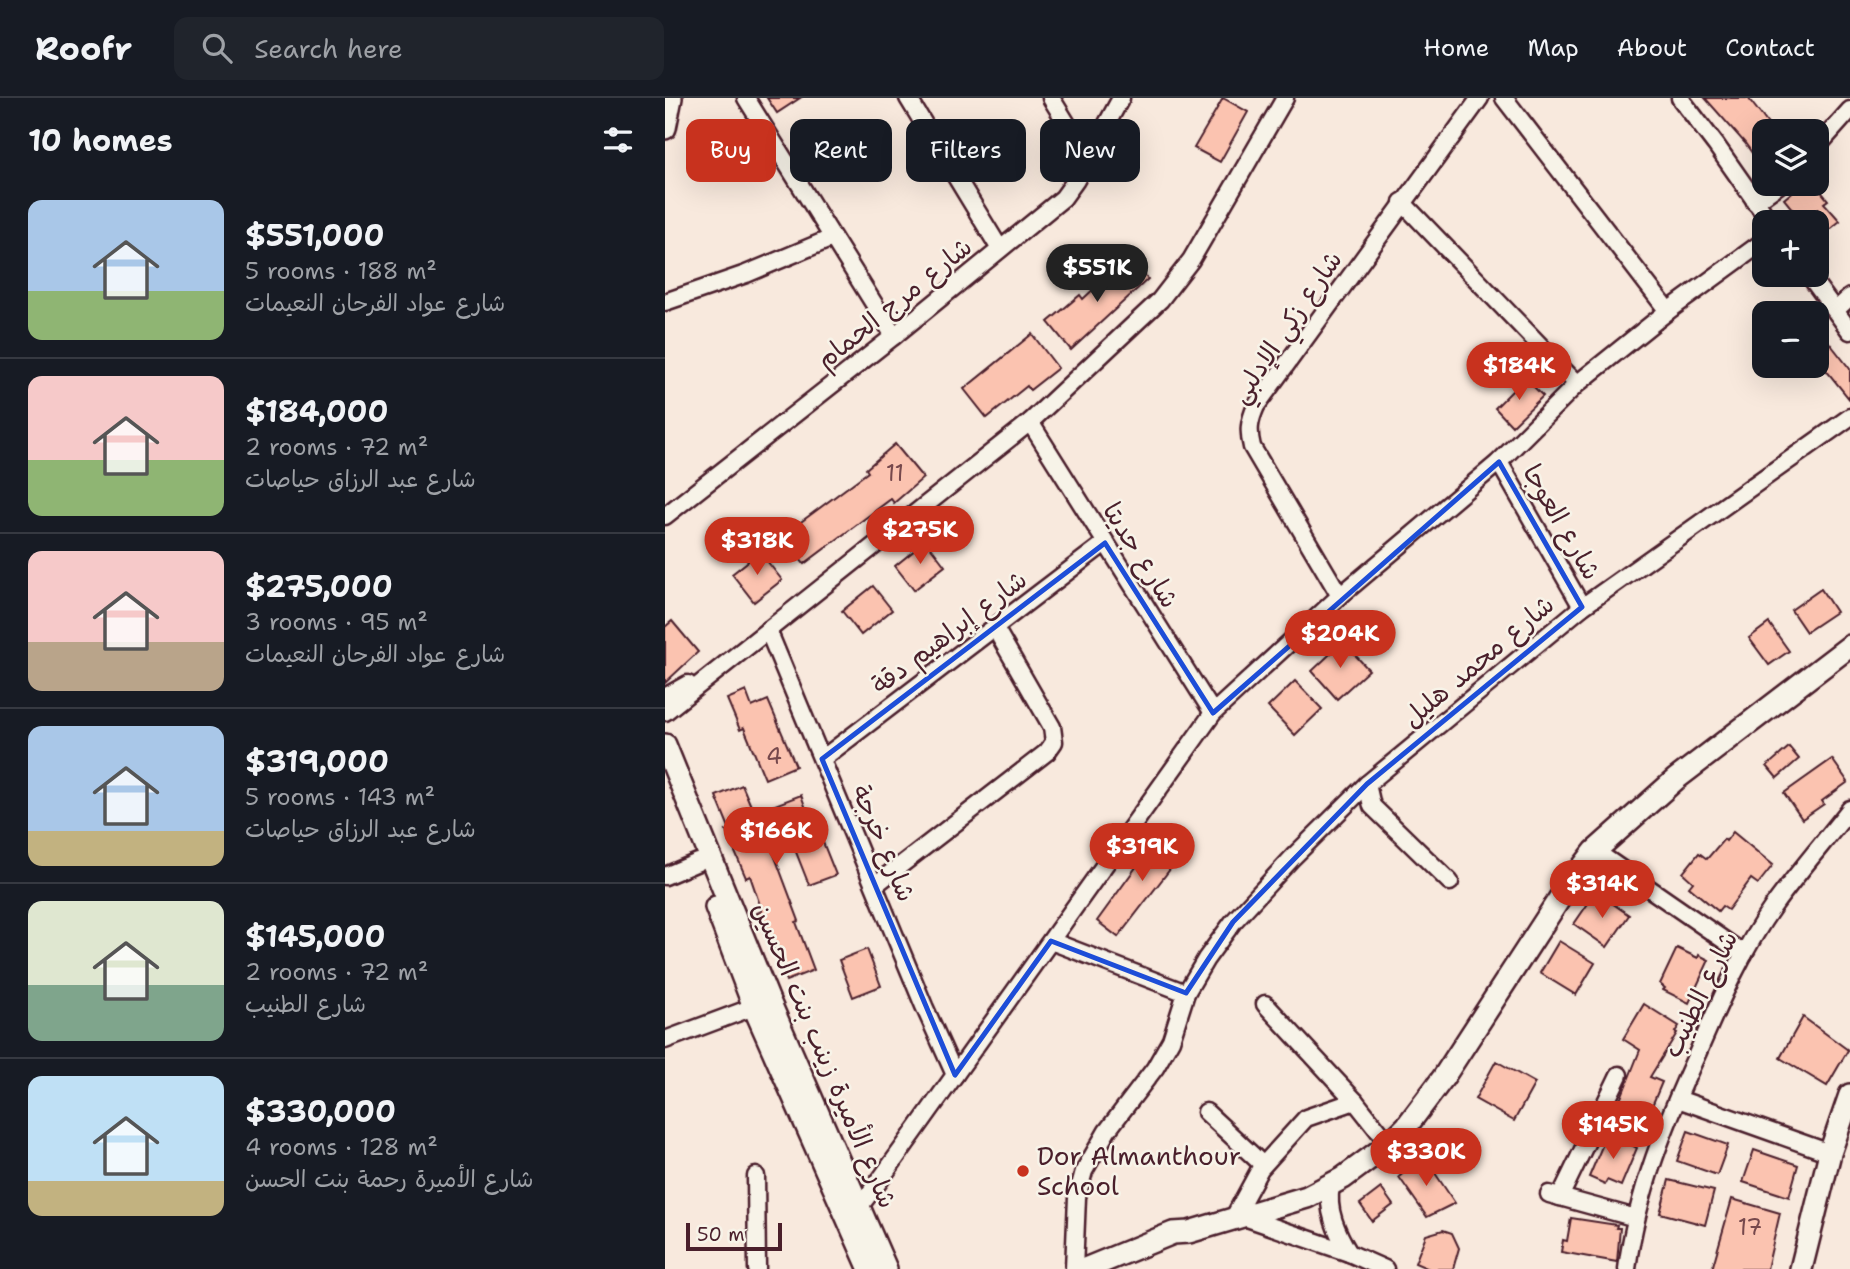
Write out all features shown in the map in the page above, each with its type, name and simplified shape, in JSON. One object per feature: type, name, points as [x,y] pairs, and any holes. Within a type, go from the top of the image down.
[{"type":"street","points":[[665,128],[671,98]]},
{"type":"street","points":[[746,98],[894,336]]},
{"type":"street","points":[[908,98],[1000,249]]},
{"type":"street","points":[[1051,98],[1064,119]]},
{"type":"street","name":"شارع مرج الحمام","points":[[1109,119],[1121,98]]},
{"type":"street","points":[[665,712],[1030,422],[1133,327],[1177,280],[1191,260],[1285,98]]},
{"type":"street","name":"شارع زكي الإدلبي","points":[[1341,596],[1252,447],[1248,430],[1256,407],[1402,202],[1480,98]]},
{"type":"street","points":[[1504,98],[1668,311]]},
{"type":"street","points":[[1679,98],[1761,210]]},
{"type":"street","points":[[1829,134],[1850,110]]},
{"type":"street","name":"شارع مرج الحمام","points":[[665,516],[894,336],[1063,198],[1075,182]]},
{"type":"street","points":[[1755,202],[1763,196]]},
{"type":"street","points":[[1402,202],[1577,384]]},
{"type":"street","points":[[665,302],[746,274],[832,238]]},
{"type":"street","points":[[853,1211],[955,1075],[1213,713],[1341,596],[1499,462],[1577,384],[1668,311],[1752,250]]},
{"type":"street","points":[[1818,287],[1850,331]]},
{"type":"street","points":[[1836,310],[1850,297]]},
{"type":"street","name":"شارع محمد هليل","points":[[1074,1269],[1077,1197],[1084,1171],[1107,1131],[1155,1068],[1171,1040],[1185,993],[1233,922],[1293,857],[1367,784],[1582,607],[1850,417]]},
{"type":"street","name":"شارع جديتا","points":[[1030,422],[1213,713]]},
{"type":"street","name":"شارع العوجا","points":[[1499,462],[1582,607]]},
{"type":"street","name":"شارع إبراهيم دقة","points":[[822,759],[1105,543]]},
{"type":"street","points":[[875,885],[1047,752],[1054,742],[1052,727],[995,628]]},
{"type":"street","name":"شارع خرجة","points":[[768,631],[955,1075]]},
{"type":"street","points":[[1085,1269],[1173,1233],[1189,1232],[1307,1197],[1331,1186],[1389,1144],[1406,1127],[1443,1078],[1567,887],[1595,851],[1677,779],[1850,646]]},
{"type":"street","points":[[665,697],[694,680],[709,675]]},
{"type":"street","name":"شارع الأميرة زينب بنت الحسين","points":[[665,745],[762,1004]]},
{"type":"street","name":"شارع الأميرة زينب بنت الحسين","points":[[665,778],[698,862],[853,1211],[886,1269]]},
{"type":"street","points":[[1367,784],[1372,806],[1450,882]]},
{"type":"street","name":"شارع الطنيب","points":[[1627,1269],[1636,1218],[1650,1168],[1728,983],[1774,906],[1850,808]]},
{"type":"street","points":[[1595,851],[1744,954]]},
{"type":"street","points":[[665,876],[698,862]]},
{"type":"street","points":[[1051,942],[1185,993]]},
{"type":"street","points":[[665,1040],[762,1004]]},
{"type":"street","points":[[1265,1004],[1355,1101],[1389,1144]]},
{"type":"street","points":[[1619,1075],[1554,1196],[1636,1218]]},
{"type":"street","points":[[1801,1269],[1830,1153],[1850,1095]]},
{"type":"street","points":[[1678,1099],[1830,1153]]},
{"type":"street","points":[[1237,1217],[1263,1165],[1306,1118],[1355,1101]]},
{"type":"street","points":[[1206,1112],[1263,1165]]},
{"type":"street","points":[[756,1176],[757,1269]]},
{"type":"street","points":[[1331,1186],[1331,1212],[1339,1237],[1349,1253]]},
{"type":"street","name":"شارع الأميرة زينب بنت الحسين","points":[[853,1211],[870,1269]]},
{"type":"street","points":[[1237,1217],[1349,1253],[1385,1269]]},
{"type":"street","points":[[1119,1269],[1179,1241],[1189,1232]]},
{"type":"highlighted area","points":[[1499,462],[1582,607],[1367,784],[1233,922],[1186,993],[1051,941],[955,1075],[822,759],[1105,543],[1213,713]]},
{"type":"building","points":[[767,98],[800,98],[777,113]]},
{"type":"building","points":[[1223,98],[1248,112],[1220,162],[1194,148]]},
{"type":"building","points":[[1705,98],[1748,98],[1764,119],[1752,119],[1752,153]]},
{"type":"building","points":[[1788,196],[1825,196],[1828,200],[1824,203],[1840,221],[1829,230],[1829,210],[1793,210],[1784,199]]},
{"type":"building","points":[[1128,257],[1148,279],[1071,350],[1048,322],[1080,295],[1083,299]]},
{"type":"building","points":[[1032,334],[1058,368],[1030,390],[1027,386],[987,418],[964,389]]},
{"type":"building","points":[[1829,342],[1850,369],[1850,400],[1829,374]]},
{"type":"building","points":[[1525,378],[1543,396],[1512,426],[1495,408]]},
{"type":"building","points":[[895,444],[923,478],[894,503],[891,499],[804,564],[782,536],[868,472],[866,469]]},
{"type":"building","points":[[926,541],[945,566],[914,590],[895,566]]},
{"type":"building","points":[[760,552],[782,580],[754,602],[732,574]]},
{"type":"building","points":[[873,586],[892,610],[861,635],[842,611]]},
{"type":"building","points":[[1821,589],[1836,612],[1806,632],[1791,610]]},
{"type":"building","points":[[672,621],[698,652],[665,683],[665,627]]},
{"type":"building","points":[[1769,623],[1789,651],[1769,665],[1749,638]]},
{"type":"building","points":[[1343,642],[1369,670],[1337,699],[1312,671]]},
{"type":"building","points":[[1295,681],[1322,709],[1295,735],[1268,707]]},
{"type":"building","points":[[746,691],[752,707],[768,700],[796,766],[765,779],[744,728],[740,730],[727,699]]},
{"type":"building","points":[[1789,747],[1799,759],[1777,778],[1767,766]]},
{"type":"building","points":[[1832,759],[1848,782],[1822,801],[1824,804],[1802,819],[1784,793]]},
{"type":"building","points":[[742,785],[754,813],[801,795],[818,842],[822,840],[836,875],[809,885],[792,842],[772,849],[814,970],[786,981],[772,941],[768,942],[757,913],[762,911],[750,876],[746,878],[726,831],[730,830],[716,796]]},
{"type":"building","points":[[1163,830],[1187,847],[1118,937],[1097,921]]},
{"type":"building","points":[[1733,832],[1773,865],[1758,884],[1751,879],[1728,910],[1722,906],[1718,911],[1689,887],[1693,882],[1683,873],[1699,853],[1707,859]]},
{"type":"building","points":[[1596,892],[1629,915],[1607,947],[1574,924]]},
{"type":"building","points":[[1559,941],[1595,963],[1576,995],[1540,973]]},
{"type":"building","points":[[1677,948],[1709,960],[1689,1003],[1663,990],[1665,988],[1660,984]]},
{"type":"building","points":[[867,949],[881,986],[853,997],[839,960]]},
{"type":"building","points":[[1644,1004],[1679,1026],[1650,1077],[1662,1082],[1644,1125],[1615,1113],[1640,1050],[1623,1039]]},
{"type":"building","points":[[1803,1017],[1848,1050],[1827,1086],[1780,1058]]},
{"type":"building","points":[[1496,1061],[1535,1083],[1514,1121],[1475,1099]]},
{"type":"building","points":[[1688,1131],[1728,1145],[1717,1175],[1677,1161]]},
{"type":"building","points":[[1608,1132],[1637,1148],[1621,1186],[1607,1180],[1605,1184],[1589,1177]]},
{"type":"building","points":[[1754,1150],[1798,1165],[1789,1197],[1743,1182]]},
{"type":"building","points":[[1421,1157],[1455,1203],[1427,1217],[1399,1177]]},
{"type":"building","points":[[1669,1180],[1714,1191],[1705,1225],[1660,1213]]},
{"type":"building","points":[[1381,1188],[1393,1205],[1372,1221],[1360,1204]]},
{"type":"building","points":[[1732,1199],[1780,1213],[1767,1269],[1712,1269]]},
{"type":"building","points":[[1571,1218],[1617,1225],[1616,1228],[1620,1228],[1617,1262],[1561,1252],[1563,1240],[1567,1241]]},
{"type":"building","points":[[1443,1230],[1452,1233],[1459,1248],[1453,1269],[1429,1269],[1415,1263],[1426,1235]]},
{"type":"place","name":"Dor Almanthour School","points":[[1023,1171]]}]
